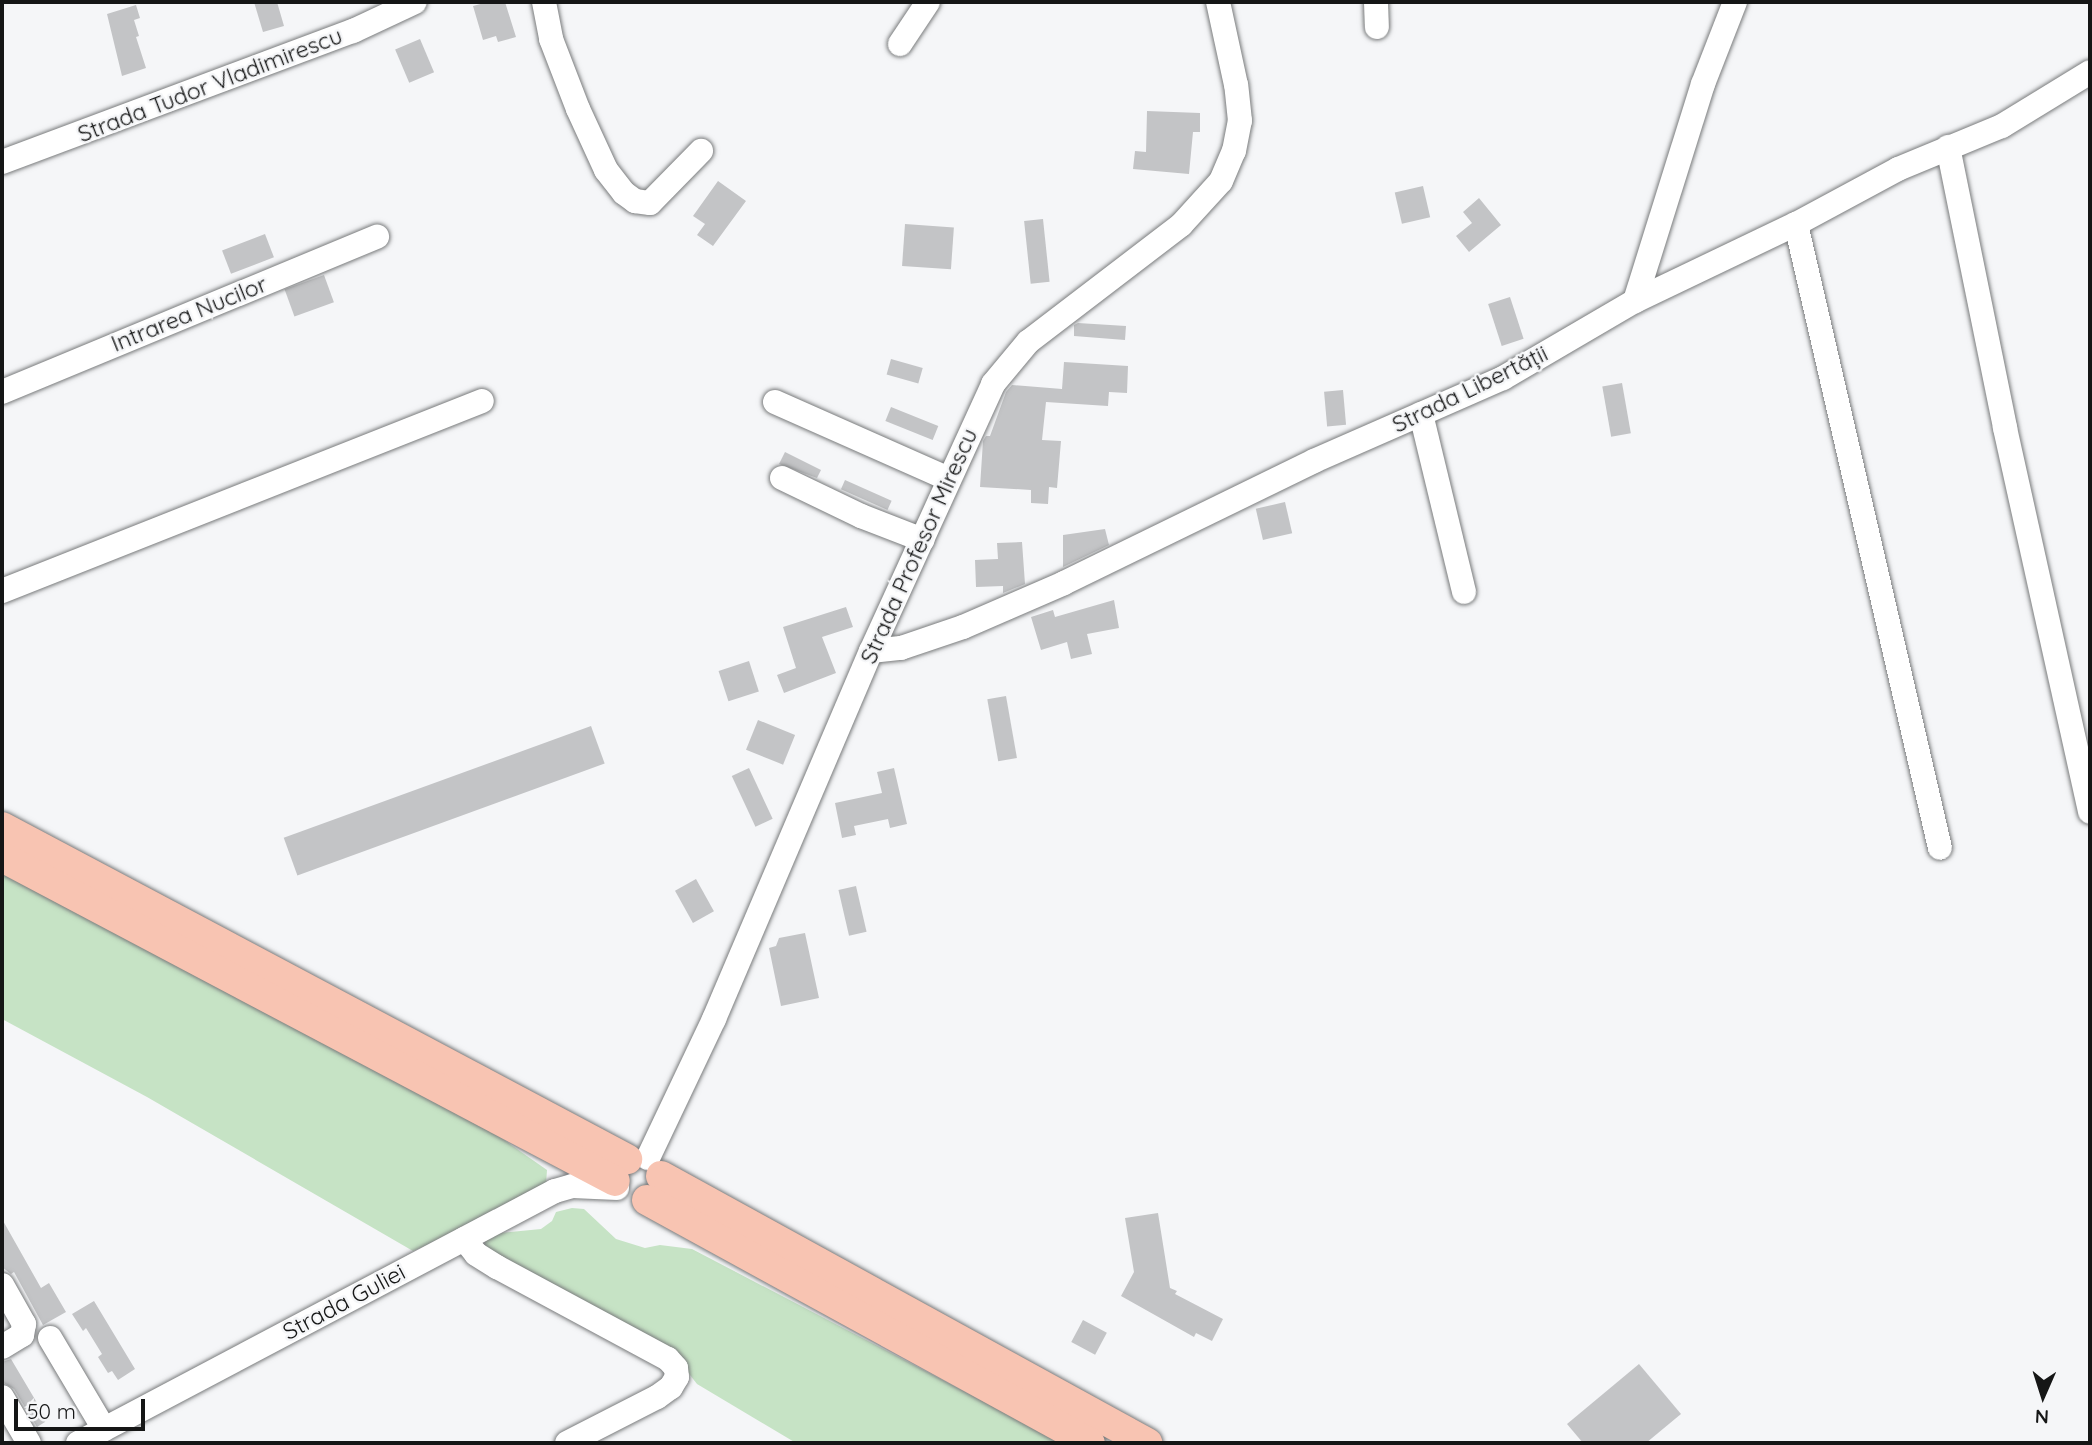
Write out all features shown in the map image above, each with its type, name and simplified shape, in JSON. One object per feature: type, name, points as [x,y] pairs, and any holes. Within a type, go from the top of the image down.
[{"type":"main road","points":[[2,827],[636,1177],[1090,1443]]},
{"type":"main road","points":[[2,857],[636,1177],[1147,1443]]},
{"type":"street","name":"Strada Tudor Vladimirescu","points":[[2,162],[353,31],[415,2]]},
{"type":"street","points":[[544,2],[551,39],[578,109],[606,170],[624,193],[635,201],[650,203],[701,151]]},
{"type":"street","points":[[900,44],[928,2]]},
{"type":"street","name":"Strada Profesor Mirescu","points":[[636,1177],[714,1019],[871,651],[993,384],[1008,362],[1028,342],[1181,225],[1221,181],[1234,151],[1240,121],[1236,85],[1218,2]]},
{"type":"street","points":[[1376,2],[1377,27]]},
{"type":"street","points":[[1635,301],[1703,85],[1735,2]]},
{"type":"street","name":"Strada Libertății","points":[[871,651],[901,648],[963,627],[1064,583],[1292,472],[1503,378],[1635,301],[1796,223],[1898,169],[2002,126],[2090,72]]},
{"type":"street","points":[[1948,147],[2005,428],[2090,812]]},
{"type":"street","points":[[1796,223],[1940,848]]},
{"type":"street","name":"Intrarea Nucilor","points":[[2,392],[377,237]]},
{"type":"street","points":[[2,591],[482,401]]},
{"type":"street","points":[[775,402],[949,480]]},
{"type":"street","points":[[1421,414],[1464,592]]},
{"type":"street","points":[[782,478],[861,516],[923,540]]},
{"type":"street","name":"Strada Guliei","points":[[78,1443],[555,1191],[636,1177]]},
{"type":"street","points":[[464,1239],[476,1254],[497,1267],[668,1359],[676,1368],[677,1377],[664,1392],[567,1443]]},
{"type":"street","points":[[2,1285],[24,1324],[22,1335],[2,1348]]},
{"type":"street","points":[[50,1338],[104,1429]]},
{"type":"street","points":[[2,1397],[29,1443]]},
{"type":"green space","points":[[2,871],[490,1130],[547,1170],[546,1184],[462,1231],[413,1251],[147,1097],[2,1019]]},
{"type":"green space","points":[[572,1208],[584,1209],[616,1239],[645,1248],[660,1245],[692,1249],[1063,1443],[796,1443],[697,1384],[683,1366],[485,1249],[485,1241],[500,1233],[541,1229],[552,1221],[556,1212]]},
{"type":"building","points":[[254,2],[277,2],[284,26],[263,32]]},
{"type":"building","points":[[488,2],[505,2],[516,37],[498,42],[496,36],[483,40],[473,6]]},
{"type":"building","points":[[136,5],[140,18],[134,20],[139,36],[136,37],[146,68],[122,76],[107,14]]},
{"type":"building","points":[[420,39],[434,72],[409,83],[395,50]]},
{"type":"building","points":[[1147,111],[1200,113],[1200,132],[1193,132],[1189,174],[1133,169],[1135,151],[1146,152]]},
{"type":"building","points":[[718,181],[746,201],[713,246],[697,235],[705,224],[693,216]]},
{"type":"building","points":[[1423,186],[1430,217],[1402,224],[1395,193]]},
{"type":"building","points":[[1479,198],[1501,225],[1469,252],[1456,236],[1472,223],[1463,212]]},
{"type":"building","points":[[1043,219],[1050,282],[1031,284],[1024,221]]},
{"type":"building","points":[[905,224],[954,227],[951,269],[902,266]]},
{"type":"building","points":[[265,234],[274,257],[231,274],[222,250]]},
{"type":"building","points":[[324,275],[334,302],[294,317],[285,289]]},
{"type":"building","points":[[1510,297],[1524,339],[1502,346],[1488,304]]},
{"type":"building","points":[[1074,325],[1126,326],[1125,340],[1074,336]]},
{"type":"building","points":[[891,359],[923,368],[918,383],[887,374]]},
{"type":"building","points":[[1064,362],[1128,366],[1127,393],[1109,392],[1108,406],[1046,402],[1042,440],[1061,441],[1057,488],[1049,487],[1048,504],[1031,503],[1031,490],[980,487],[983,441],[986,436],[990,436],[1006,392],[1012,385],[1062,389]]},
{"type":"building","points":[[1622,383],[1631,433],[1611,437],[1602,386]]},
{"type":"building","points":[[1343,390],[1346,425],[1327,427],[1324,392]]},
{"type":"building","points":[[891,407],[938,426],[933,440],[885,421]]},
{"type":"building","points":[[785,452],[821,470],[817,478],[779,464]]},
{"type":"building","points":[[845,480],[892,501],[888,510],[841,489]]},
{"type":"building","points":[[1285,502],[1292,533],[1263,540],[1256,509]]},
{"type":"building","points":[[1105,529],[1109,545],[1063,567],[1063,535]]},
{"type":"building","points":[[1022,542],[1025,584],[1003,593],[1003,586],[976,587],[975,560],[998,559],[997,543]]},
{"type":"building","points":[[1114,600],[1119,628],[1087,634],[1092,654],[1071,659],[1067,642],[1041,650],[1031,617],[1053,610],[1055,617]]},
{"type":"building","points":[[846,607],[853,627],[822,637],[836,673],[784,693],[777,675],[796,668],[783,627]]},
{"type":"building","points":[[749,661],[759,691],[728,701],[719,671]]},
{"type":"building","points":[[1006,696],[1017,758],[998,761],[987,699]]},
{"type":"building","points":[[758,720],[795,735],[783,765],[746,750]]},
{"type":"building","points":[[591,726],[605,764],[297,875],[284,838]]},
{"type":"building","points":[[749,768],[773,819],[755,827],[732,776]]},
{"type":"building","points":[[894,768],[907,824],[890,828],[888,819],[854,826],[856,835],[842,838],[835,803],[882,793],[877,772]]},
{"type":"building","points":[[696,879],[714,911],[693,923],[675,891]]},
{"type":"building","points":[[856,886],[867,932],[849,936],[838,890]]},
{"type":"building","points":[[805,933],[819,998],[781,1006],[769,948],[776,946],[779,938]]},
{"type":"building","points":[[1158,1213],[1170,1288],[1177,1291],[1175,1294],[1223,1319],[1212,1341],[1196,1333],[1194,1337],[1121,1296],[1134,1272],[1125,1218]]},
{"type":"building","points":[[2,1219],[41,1288],[49,1283],[66,1312],[43,1325],[14,1272],[11,1274],[2,1267]]},
{"type":"building","points":[[94,1301],[135,1369],[118,1380],[112,1371],[108,1373],[98,1357],[102,1354],[86,1328],[83,1331],[72,1314]]},
{"type":"building","points":[[1083,1320],[1107,1333],[1095,1355],[1071,1342]]},
{"type":"building","points":[[11,1359],[46,1418],[45,1422],[37,1427],[14,1389],[2,1382],[2,1362]]},
{"type":"building","points":[[1639,1364],[1681,1414],[1646,1443],[1583,1443],[1567,1424]]}]
